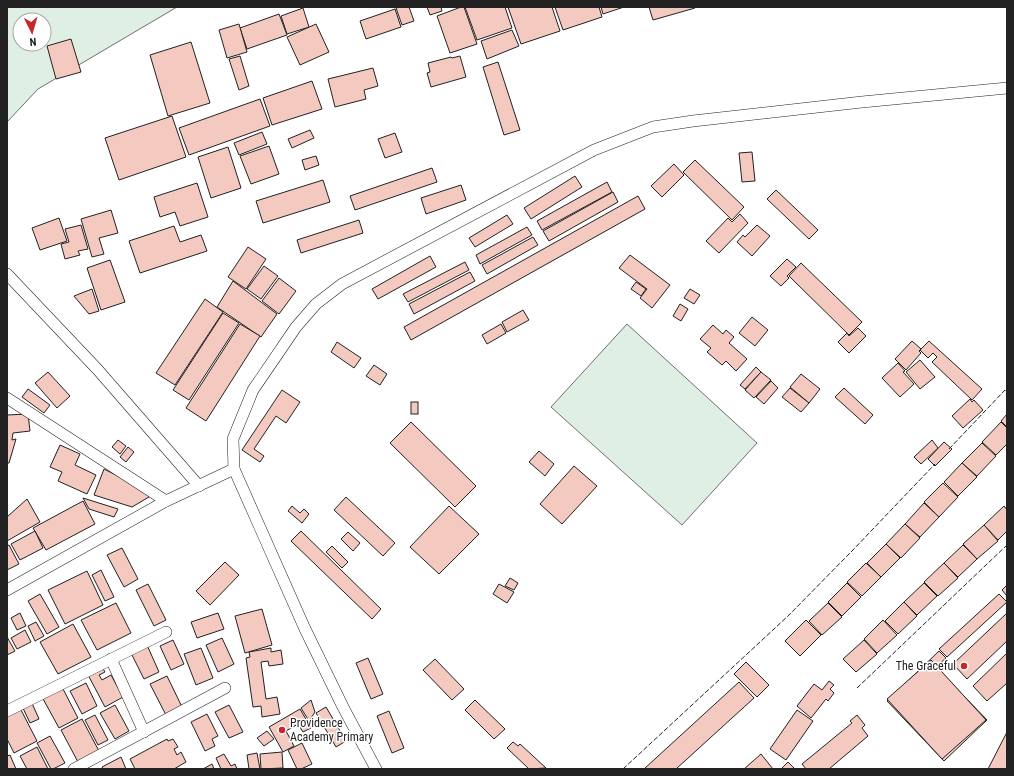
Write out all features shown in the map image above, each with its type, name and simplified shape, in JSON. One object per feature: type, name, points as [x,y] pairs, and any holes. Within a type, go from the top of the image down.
[{"type":"street","points":[[376,769],[343,707],[305,629],[234,470],[233,439],[253,390],[296,327],[316,304],[342,284],[594,150],[653,127],[862,102],[1007,88]]},
{"type":"street","points":[[7,274],[98,370],[199,486]]},
{"type":"street","points":[[7,398],[166,501]]},
{"type":"street","points":[[7,590],[166,501],[234,470]]},
{"type":"street","points":[[7,710],[166,632]]},
{"type":"street","points":[[111,659],[144,732]]},
{"type":"street","points":[[74,769],[226,688]]},
{"type":"green space","points":[[7,7],[177,7],[38,89],[7,122]]},
{"type":"green space","points":[[627,324],[757,443],[682,525],[551,407]]},
{"type":"building","points":[[409,7],[414,21],[402,25],[396,8]]},
{"type":"building","points":[[427,7],[441,7],[442,11],[430,15]]},
{"type":"building","points":[[464,7],[477,44],[450,53],[437,16]]},
{"type":"building","points":[[465,7],[505,7],[512,28],[477,40]]},
{"type":"building","points":[[508,7],[552,7],[560,31],[521,44]]},
{"type":"building","points":[[555,7],[599,7],[602,17],[563,30]]},
{"type":"building","points":[[601,7],[624,7],[603,14]]},
{"type":"building","points":[[649,7],[695,7],[695,8],[653,20]]},
{"type":"building","points":[[303,8],[309,27],[287,34],[281,16]]},
{"type":"building","points":[[395,9],[401,27],[366,39],[360,21]]},
{"type":"building","points":[[279,14],[287,35],[247,49],[240,28]]},
{"type":"building","points":[[239,24],[247,52],[227,58],[219,30]]},
{"type":"building","points":[[316,24],[329,52],[300,65],[287,37]]},
{"type":"building","points":[[512,30],[519,46],[487,59],[481,41]]},
{"type":"building","points":[[71,39],[81,72],[56,79],[49,52],[52,52],[52,45]]},
{"type":"building","points":[[191,42],[210,103],[168,116],[150,55]]},
{"type":"building","points":[[240,56],[249,86],[239,90],[229,59]]},
{"type":"building","points":[[460,56],[466,77],[431,87],[427,73],[430,72],[428,63]]},
{"type":"building","points":[[498,62],[520,130],[504,135],[483,67]]},
{"type":"building","points":[[373,68],[378,86],[364,90],[366,99],[335,107],[328,79]]},
{"type":"building","points":[[312,81],[322,109],[272,125],[263,98]]},
{"type":"building","points":[[260,99],[270,126],[189,155],[179,128]]},
{"type":"building","points":[[172,116],[186,157],[119,180],[105,138]]},
{"type":"building","points":[[310,130],[314,138],[292,148],[288,139]]},
{"type":"building","points":[[262,132],[267,144],[239,155],[234,143]]},
{"type":"building","points":[[395,133],[402,152],[385,158],[378,139]]},
{"type":"building","points":[[269,146],[279,174],[251,184],[240,156]]},
{"type":"building","points":[[228,147],[241,188],[211,198],[198,157]]},
{"type":"building","points":[[752,152],[755,181],[742,182],[739,153]]},
{"type":"building","points":[[316,156],[319,165],[305,170],[302,160]]},
{"type":"building","points":[[695,160],[744,207],[732,220],[683,172]]},
{"type":"building","points":[[674,164],[684,175],[662,197],[651,186]]},
{"type":"building","points":[[432,168],[437,182],[355,210],[350,196]]},
{"type":"building","points":[[575,176],[582,187],[531,219],[524,208]]},
{"type":"building","points":[[323,180],[330,202],[263,223],[256,201]]},
{"type":"building","points":[[607,182],[612,192],[542,230],[537,221]]},
{"type":"building","points":[[197,183],[208,217],[180,226],[175,212],[160,217],[154,197]]},
{"type":"building","points":[[461,185],[466,200],[426,214],[421,198]]},
{"type":"building","points":[[776,190],[818,230],[809,239],[767,199]]},
{"type":"building","points":[[613,192],[618,202],[549,241],[543,231]]},
{"type":"building","points":[[638,196],[645,209],[411,340],[404,327]]},
{"type":"building","points":[[111,210],[118,233],[99,238],[104,254],[92,257],[81,219]]},
{"type":"building","points":[[740,214],[748,223],[719,253],[706,241],[728,218],[732,222]]},
{"type":"building","points":[[507,215],[513,224],[475,247],[469,238]]},
{"type":"building","points":[[59,218],[67,241],[40,250],[32,228]]},
{"type":"building","points":[[359,220],[363,233],[301,253],[297,240]]},
{"type":"building","points":[[81,225],[88,249],[78,251],[80,255],[65,259],[61,244],[69,242],[65,229]]},
{"type":"building","points":[[757,225],[770,236],[752,256],[737,242],[743,235],[745,237]]},
{"type":"building","points":[[174,226],[180,242],[201,235],[207,251],[140,273],[129,241]]},
{"type":"building","points":[[527,227],[532,235],[480,264],[476,255]]},
{"type":"building","points":[[533,237],[538,245],[487,274],[482,265]]},
{"type":"building","points":[[248,247],[266,259],[246,289],[228,277]]},
{"type":"building","points":[[630,255],[670,285],[652,308],[640,298],[647,289],[619,268]]},
{"type":"building","points":[[430,256],[436,267],[378,299],[372,289]]},
{"type":"building","points":[[787,259],[796,267],[787,276],[789,278],[781,286],[770,276]]},
{"type":"building","points":[[110,260],[125,302],[101,310],[87,268]]},
{"type":"building","points":[[465,262],[469,270],[408,302],[403,294]]},
{"type":"building","points":[[801,263],[862,322],[849,335],[789,276]]},
{"type":"building","points":[[264,266],[278,276],[261,299],[247,289]]},
{"type":"building","points":[[470,272],[475,281],[414,314],[409,304]]},
{"type":"building","points":[[279,278],[296,291],[279,314],[262,301]]},
{"type":"building","points":[[233,281],[277,314],[261,337],[217,307]]},
{"type":"building","points":[[636,282],[646,289],[641,296],[631,289]]},
{"type":"building","points":[[92,289],[99,311],[89,314],[74,296]]},
{"type":"building","points":[[690,289],[700,295],[694,304],[684,298]]},
{"type":"building","points":[[205,299],[223,312],[175,385],[156,373]]},
{"type":"building","points":[[680,304],[688,309],[681,321],[673,316]]},
{"type":"building","points":[[523,310],[529,320],[507,332],[502,322]]},
{"type":"building","points":[[223,313],[239,323],[189,400],[173,390]]},
{"type":"building","points":[[752,317],[768,330],[755,346],[739,333]]},
{"type":"building","points":[[240,324],[260,336],[206,421],[186,408]]},
{"type":"building","points":[[501,324],[506,333],[487,344],[482,335]]},
{"type":"building","points":[[713,325],[723,334],[726,330],[734,337],[729,343],[747,359],[736,371],[726,361],[722,365],[707,352],[711,348],[700,339]]},
{"type":"building","points":[[858,328],[866,336],[849,353],[838,342],[847,333],[849,336]]},
{"type":"building","points":[[912,341],[921,349],[919,351],[921,353],[906,370],[895,359]]},
{"type":"building","points":[[929,341],[982,389],[972,400],[932,362],[937,357],[933,353],[928,358],[920,350]]},
{"type":"building","points":[[337,342],[361,358],[354,368],[331,352]]},
{"type":"building","points":[[920,360],[935,377],[920,389],[906,372]]},
{"type":"building","points":[[898,363],[905,371],[903,372],[914,384],[900,397],[882,378]]},
{"type":"building","points":[[374,365],[387,374],[380,385],[366,376]]},
{"type":"building","points":[[756,367],[761,372],[745,389],[740,385]]},
{"type":"building","points":[[48,372],[70,396],[57,408],[35,383]]},
{"type":"building","points":[[761,372],[771,380],[754,398],[745,390]]},
{"type":"building","points":[[801,374],[820,389],[809,403],[790,387]]},
{"type":"building","points":[[771,381],[778,388],[764,404],[756,397]]},
{"type":"building","points":[[790,388],[809,403],[801,412],[782,397]]},
{"type":"building","points":[[844,388],[873,415],[865,424],[835,397]]},
{"type":"building","points":[[28,389],[50,405],[44,413],[22,397]]},
{"type":"building","points":[[282,390],[300,402],[286,423],[276,416],[254,449],[264,456],[260,462],[242,450]]},
{"type":"building","points":[[970,399],[972,402],[974,400],[983,410],[963,428],[952,416]]},
{"type":"building","points":[[411,402],[418,402],[418,414],[411,414]]},
{"type":"building","points":[[28,414],[30,431],[13,433],[12,440],[16,439],[9,463],[7,463],[7,415]]},
{"type":"building","points":[[1007,414],[1007,427],[1001,421]]},
{"type":"building","points":[[411,422],[476,486],[455,507],[390,443]]},
{"type":"building","points":[[1001,422],[1007,428],[1007,444],[996,455],[982,442]]},
{"type":"building","points":[[118,440],[126,446],[120,454],[112,447]]},
{"type":"building","points":[[932,440],[938,448],[921,464],[914,457]]},
{"type":"building","points":[[944,442],[952,449],[935,466],[928,459]]},
{"type":"building","points":[[982,443],[996,456],[977,476],[962,463]]},
{"type":"building","points":[[60,445],[80,454],[75,465],[96,475],[87,494],[58,481],[62,472],[50,467]]},
{"type":"building","points":[[128,447],[134,452],[126,462],[120,457]]},
{"type":"building","points":[[539,451],[554,464],[545,476],[529,462]]},
{"type":"building","points":[[962,463],[977,477],[958,496],[944,482]]},
{"type":"building","points":[[574,466],[597,486],[562,524],[540,504]]},
{"type":"building","points":[[104,469],[154,494],[132,507],[94,495]]},
{"type":"building","points":[[943,483],[958,497],[939,517],[924,502]]},
{"type":"building","points":[[346,497],[395,543],[383,556],[334,510]]},
{"type":"building","points":[[83,498],[118,509],[114,517],[89,509]]},
{"type":"building","points":[[27,499],[40,522],[7,541],[7,517]]},
{"type":"building","points":[[83,501],[95,524],[46,550],[33,528]]},
{"type":"building","points":[[924,503],[939,517],[920,537],[905,524]]},
{"type":"building","points":[[292,506],[300,513],[304,509],[309,514],[302,523],[288,511]]},
{"type":"building","points":[[449,506],[479,534],[439,574],[410,547]]},
{"type":"building","points":[[1004,506],[1007,510],[1007,531],[998,540],[984,525]]},
{"type":"building","points":[[905,524],[920,538],[901,558],[886,544]]},
{"type":"building","points":[[984,525],[998,541],[977,559],[963,544]]},
{"type":"building","points":[[35,531],[43,548],[20,560],[11,544]]},
{"type":"building","points":[[301,531],[381,609],[372,619],[291,541]]},
{"type":"building","points":[[348,532],[360,543],[353,551],[341,539]]},
{"type":"building","points":[[886,544],[900,558],[881,577],[867,563]]},
{"type":"building","points":[[9,545],[19,564],[7,570],[7,546]]},
{"type":"building","points":[[963,545],[977,559],[958,577],[944,563]]},
{"type":"building","points":[[332,546],[348,562],[342,568],[326,552]]},
{"type":"building","points":[[122,548],[138,579],[124,587],[107,555]]},
{"type":"building","points":[[225,562],[239,575],[210,605],[196,591]]},
{"type":"building","points":[[866,563],[881,577],[862,596],[847,582]]},
{"type":"building","points":[[944,563],[958,578],[938,596],[924,582]]},
{"type":"building","points":[[101,570],[114,597],[105,601],[92,575]]},
{"type":"building","points":[[87,571],[103,605],[65,624],[48,590]]},
{"type":"building","points":[[510,578],[518,583],[514,590],[505,586]]},
{"type":"building","points":[[847,583],[861,597],[842,616],[828,602]]},
{"type":"building","points":[[924,583],[937,596],[917,615],[904,602]]},
{"type":"building","points":[[148,584],[166,620],[154,626],[136,590]]},
{"type":"building","points":[[499,584],[514,592],[507,603],[493,594]]},
{"type":"building","points":[[1007,585],[1007,596],[1002,590]]},
{"type":"building","points":[[40,594],[59,627],[47,634],[28,601]]},
{"type":"building","points":[[999,594],[1007,602],[947,657],[939,649]]},
{"type":"building","points":[[904,602],[917,616],[898,634],[885,621]]},
{"type":"building","points":[[116,603],[131,633],[97,650],[81,620]]},
{"type":"building","points":[[828,603],[842,617],[822,635],[809,621]]},
{"type":"building","points":[[262,609],[272,645],[245,653],[235,616]]},
{"type":"building","points":[[20,613],[26,626],[17,630],[11,618]]},
{"type":"building","points":[[218,613],[224,629],[197,638],[191,622]]},
{"type":"building","points":[[1007,613],[1007,641],[967,679],[953,664]]},
{"type":"building","points":[[806,620],[821,635],[800,656],[785,641]]},
{"type":"building","points":[[883,620],[897,635],[877,653],[864,639]]},
{"type":"building","points":[[36,622],[44,636],[35,641],[28,626]]},
{"type":"building","points":[[73,624],[91,657],[58,674],[40,642]]},
{"type":"building","points":[[25,630],[31,642],[17,649],[11,638]]},
{"type":"building","points":[[7,637],[15,651],[7,655]]},
{"type":"building","points":[[222,638],[234,664],[218,672],[206,645]]},
{"type":"building","points":[[173,640],[184,664],[171,670],[160,646]]},
{"type":"building","points":[[864,640],[877,654],[856,672],[843,659]]},
{"type":"building","points":[[147,645],[159,672],[144,679],[131,653]]},
{"type":"building","points":[[201,648],[213,678],[196,685],[184,654]]},
{"type":"building","points":[[271,648],[271,652],[281,650],[283,664],[269,666],[268,661],[261,662],[266,699],[277,697],[280,714],[262,717],[261,706],[253,707],[246,658],[250,657],[249,652]]},
{"type":"building","points":[[939,651],[946,658],[936,667],[987,720],[944,761],[887,701]]},
{"type":"building","points":[[1007,653],[1007,683],[987,701],[973,686]]},
{"type":"building","points":[[368,658],[383,694],[371,699],[356,663]]},
{"type":"building","points":[[435,659],[464,689],[452,700],[423,670]]},
{"type":"building","points":[[931,660],[986,720],[942,759],[887,699]]},
{"type":"building","points":[[746,662],[769,685],[757,697],[734,674]]},
{"type":"building","points":[[101,665],[105,672],[99,675],[102,680],[111,675],[123,697],[105,707],[87,673]]},
{"type":"building","points":[[167,676],[183,709],[167,717],[150,684]]},
{"type":"building","points":[[829,681],[834,685],[830,689],[834,693],[828,701],[826,699],[811,718],[797,706],[814,684],[822,690]]},
{"type":"building","points":[[739,682],[754,698],[676,769],[644,769]]},
{"type":"building","points":[[86,683],[97,706],[82,714],[70,691]]},
{"type":"building","points":[[62,687],[78,718],[59,728],[42,697]]},
{"type":"building","points":[[311,700],[315,712],[309,721],[301,708]]},
{"type":"building","points":[[475,700],[505,729],[494,739],[465,710]]},
{"type":"building","points":[[31,701],[39,719],[30,723],[22,706]]},
{"type":"building","points":[[115,705],[129,731],[115,739],[100,713]]},
{"type":"building","points":[[229,705],[243,732],[229,738],[215,712]]},
{"type":"building","points":[[326,707],[346,741],[336,747],[316,713]]},
{"type":"building","points":[[20,708],[37,741],[14,753],[7,739],[7,715]]},
{"type":"building","points":[[300,709],[311,728],[303,732],[298,724],[286,731],[294,746],[283,752],[269,727]]},
{"type":"building","points":[[797,710],[813,721],[786,760],[770,749]]},
{"type":"building","points":[[389,711],[404,748],[392,753],[377,716]]},
{"type":"building","points":[[207,714],[218,736],[212,739],[215,746],[205,751],[191,722]]},
{"type":"building","points":[[95,715],[108,740],[98,745],[85,720]]},
{"type":"building","points":[[857,715],[865,725],[862,728],[868,736],[829,769],[806,769],[802,764],[852,723],[850,721]]},
{"type":"building","points":[[82,719],[99,751],[78,762],[61,730]]},
{"type":"building","points":[[267,731],[274,739],[264,746],[257,738]]},
{"type":"building","points":[[1007,732],[1007,769],[988,769]]},
{"type":"building","points":[[50,736],[65,763],[53,769],[51,769],[37,743]]},
{"type":"building","points":[[167,739],[168,741],[173,739],[178,747],[174,749],[177,755],[181,752],[186,762],[174,769],[135,769],[130,759]]},
{"type":"building","points":[[513,742],[518,746],[520,744],[546,768],[529,769],[507,748]]},
{"type":"building","points":[[302,743],[312,764],[301,769],[297,769],[288,750]]},
{"type":"building","points":[[37,747],[48,769],[27,769],[20,756]]},
{"type":"building","points":[[282,752],[283,768],[261,769],[260,754]]},
{"type":"building","points":[[257,753],[260,769],[249,769],[247,755]]},
{"type":"building","points":[[224,754],[231,766],[235,764],[237,769],[221,769],[216,758]]},
{"type":"building","points":[[761,754],[773,769],[744,769]]},
{"type":"building","points":[[10,755],[16,769],[7,769],[7,756]]},
{"type":"building","points":[[121,757],[126,769],[103,769],[102,767]]},
{"type":"building","points":[[788,762],[795,769],[781,769]]},
{"type":"building","points":[[212,764],[214,769],[203,769]]},
{"type":"fence","points":[[949,449],[1005,390],[1007,392]]},
{"type":"fence","points":[[623,769],[788,616],[935,464]]},
{"type":"fence","points":[[857,688],[1007,545]]},
{"type":"place","name":"The Graceful","points":[[964,666]]},
{"type":"place","name":"Providence Academy Primary","points":[[282,730]]}]
